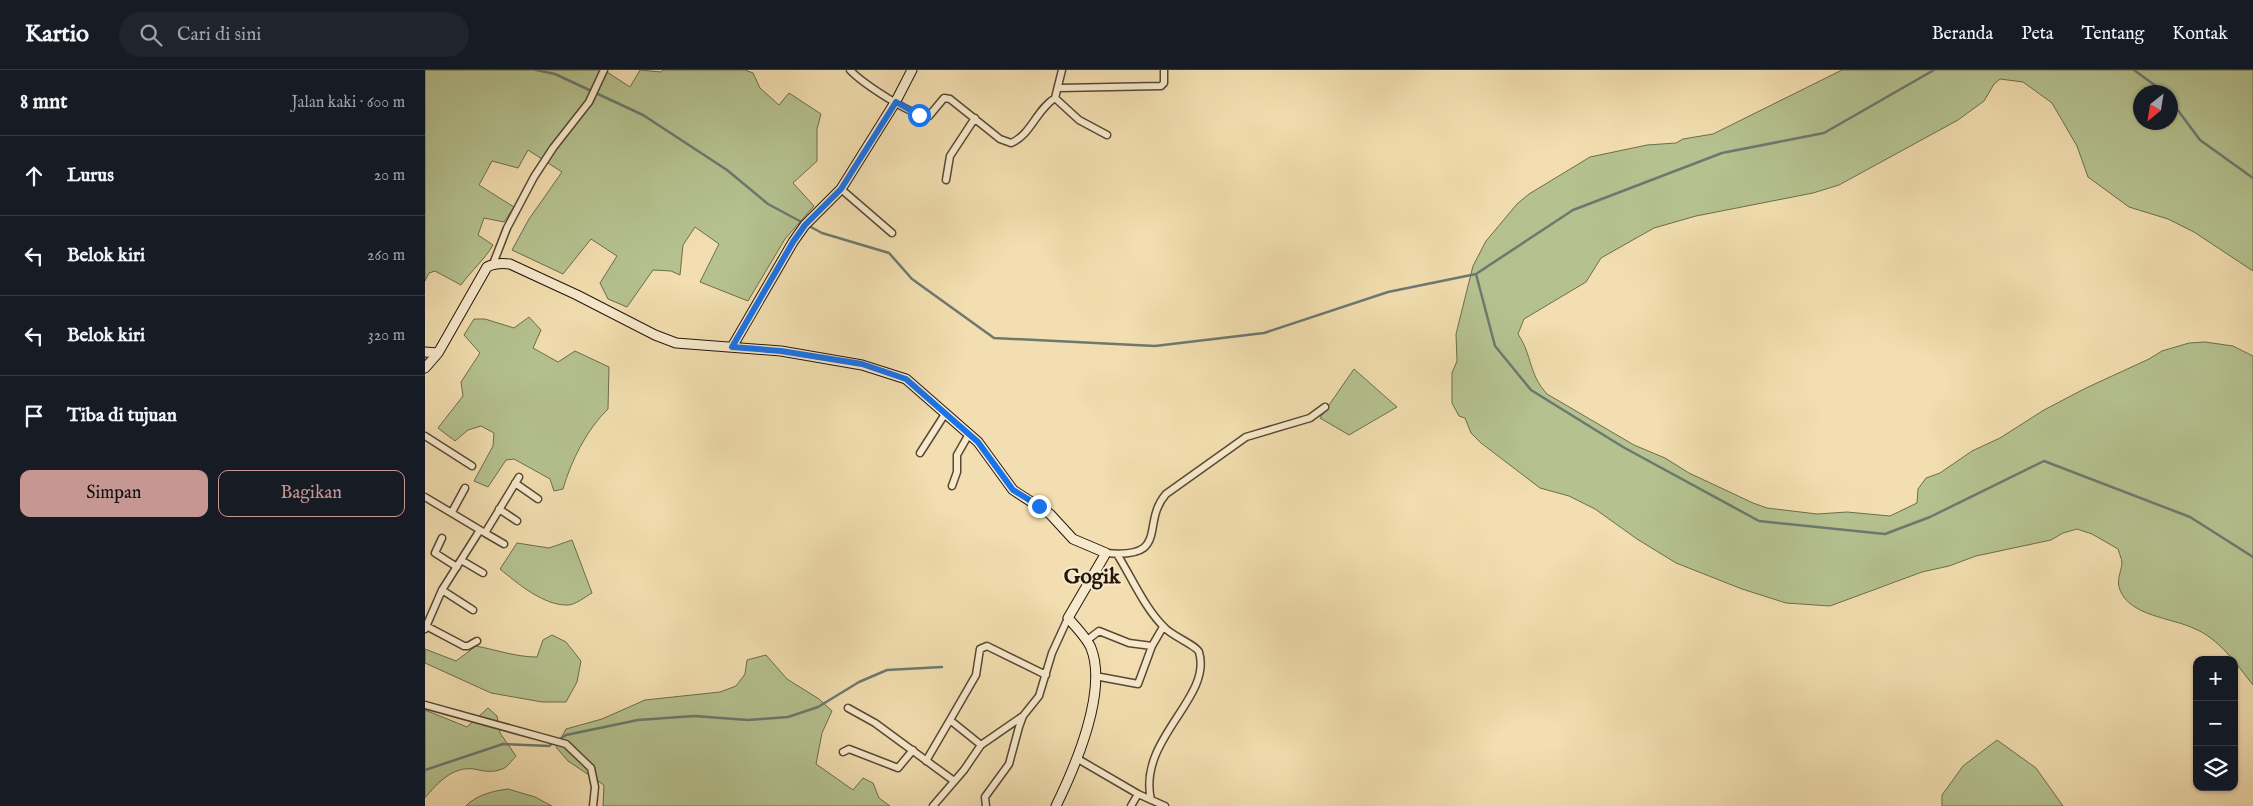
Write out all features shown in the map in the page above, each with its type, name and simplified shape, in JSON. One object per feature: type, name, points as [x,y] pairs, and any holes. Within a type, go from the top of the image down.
[{"type":"street","points":[[493,264],[507,228],[534,177],[553,148],[589,102],[604,70]]},
{"type":"street","points":[[850,70],[870,87],[919,115],[927,116],[944,98],[947,98],[1000,139],[1011,143],[1020,138],[1043,107],[1055,98],[1062,70]]},
{"type":"street","points":[[732,347],[807,223],[841,189],[896,102],[912,70]]},
{"type":"street","points":[[1059,88],[1161,86],[1164,83],[1164,70]]},
{"type":"street","points":[[1055,98],[1079,120],[1107,135]]},
{"type":"street","points":[[946,180],[950,156],[975,118]]},
{"type":"street","points":[[841,189],[892,233]]},
{"type":"street","points":[[425,368],[438,353],[487,267],[493,264],[510,264],[668,341],[684,345],[781,351],[880,370],[906,379],[969,434],[989,456],[1013,490],[1050,514],[1073,539],[1106,553],[1117,554],[1136,552],[1147,545],[1152,537],[1160,504],[1166,494],[1246,437],[1310,418],[1325,407]]},
{"type":"street","points":[[425,352],[438,353]]},
{"type":"street","points":[[920,453],[945,414]]},
{"type":"street","points":[[952,486],[957,472],[957,455],[969,434]]},
{"type":"street","points":[[425,436],[472,466]]},
{"type":"street","points":[[477,640],[469,646],[463,646],[426,627],[442,590],[517,480],[538,499]]},
{"type":"street","points":[[451,512],[465,488]]},
{"type":"street","points":[[425,497],[504,544]]},
{"type":"street","points":[[499,509],[517,521]]},
{"type":"street","points":[[442,538],[435,553],[457,566]]},
{"type":"street","points":[[933,806],[981,745],[1023,716],[1039,696],[1052,653],[1068,618],[1106,553]]},
{"type":"street","points":[[1117,554],[1151,612],[1163,627],[1173,636],[1195,647],[1199,652],[1199,673],[1194,691],[1163,738],[1151,764],[1147,786],[1151,800]]},
{"type":"street","points":[[461,560],[483,573]]},
{"type":"street","points":[[442,590],[473,610]]},
{"type":"street","points":[[1056,806],[1078,759],[1089,722],[1095,676],[1093,654],[1086,641],[1068,618]]},
{"type":"street","points":[[1095,676],[1138,684],[1152,646],[1163,627]]},
{"type":"street","points":[[1086,641],[1099,631],[1129,643],[1152,646]]},
{"type":"street","points":[[927,761],[976,675],[980,649],[983,646],[1046,675]]},
{"type":"street","points":[[425,705],[561,743],[577,754],[591,768],[595,787],[593,806]]},
{"type":"street","points":[[848,708],[868,718],[953,781]]},
{"type":"street","points":[[986,806],[985,797],[1009,764],[1023,716]]},
{"type":"street","points":[[950,720],[981,745]]},
{"type":"street","points":[[843,752],[849,749],[899,768],[913,750]]},
{"type":"street","points":[[1078,759],[1138,794],[1165,806]]},
{"type":"street","points":[[1131,806],[1138,794]]},
{"type":"green space","points":[[425,70],[604,70],[630,87],[640,70],[661,72],[663,70],[745,70],[753,73],[760,88],[779,105],[789,93],[821,114],[817,129],[817,161],[793,183],[814,206],[785,239],[748,301],[700,282],[719,244],[695,227],[683,245],[680,275],[671,271],[653,270],[627,307],[608,299],[600,283],[617,256],[591,239],[563,274],[512,250],[529,219],[562,172],[528,150],[518,168],[492,161],[479,185],[514,207],[504,222],[484,218],[478,235],[493,245],[486,255],[461,285],[435,271],[429,273],[425,281]]},
{"type":"green space","points":[[1842,70],[2253,70],[2253,271],[2194,232],[2168,219],[2129,207],[2088,177],[2077,146],[2052,103],[2023,82],[2000,79],[1994,84],[1984,101],[1958,120],[1839,185],[1813,193],[1696,216],[1654,228],[1601,258],[1586,282],[1524,319],[1518,334],[1523,342],[1533,372],[1547,394],[1634,445],[1665,458],[1689,473],[1767,508],[1817,514],[1847,512],[1890,516],[1917,503],[1918,489],[1926,478],[1940,473],[1972,451],[2000,438],[2044,410],[2086,388],[2149,359],[2162,351],[2189,343],[2205,342],[2233,346],[2253,356],[2253,685],[2238,666],[2238,656],[2230,656],[2202,632],[2142,611],[2125,599],[2119,586],[2122,563],[2118,549],[2092,534],[2077,529],[2063,533],[2051,540],[1976,556],[1949,566],[1922,572],[1830,606],[1786,603],[1742,589],[1676,563],[1637,539],[1595,509],[1569,496],[1540,488],[1481,443],[1471,433],[1465,418],[1459,416],[1452,403],[1452,373],[1457,361],[1456,334],[1473,266],[1486,241],[1517,204],[1529,194],[1590,157],[1647,145],[1676,143],[1683,139],[1713,134]]},
{"type":"green space","points":[[529,317],[541,330],[533,348],[558,362],[575,351],[609,367],[608,409],[593,426],[581,446],[570,468],[563,489],[554,491],[550,479],[514,459],[506,460],[488,487],[474,481],[493,446],[494,433],[481,426],[468,430],[455,441],[438,428],[463,396],[461,382],[480,353],[464,335],[474,319],[485,319],[514,328]]},
{"type":"green space","points":[[1354,369],[1397,407],[1349,435],[1320,418]]},
{"type":"green space","points":[[572,540],[592,593],[574,604],[559,604],[540,598],[500,569],[517,543],[549,548]]},
{"type":"green space","points":[[552,635],[566,642],[581,661],[577,682],[566,702],[542,702],[491,693],[425,663],[425,649],[456,661],[476,646],[514,655],[537,657],[543,640]]},
{"type":"green space","points":[[766,655],[787,679],[819,699],[832,711],[822,733],[816,764],[853,790],[863,778],[873,783],[879,798],[890,806],[603,806],[604,785],[568,761],[556,747],[566,729],[602,719],[645,700],[720,692],[736,686],[745,674],[747,660]]},
{"type":"green space","points":[[488,708],[497,716],[500,733],[516,756],[506,767],[499,770],[466,769],[452,773],[440,781],[425,798],[425,710],[467,727]]},
{"type":"green space","points":[[1997,740],[2036,768],[2063,806],[1942,806],[1942,795],[1963,766]]},
{"type":"green space","points":[[508,789],[535,797],[552,806],[466,806],[485,794]]},
{"type":"waterway","points":[[536,70],[555,74],[643,115],[727,170],[768,204],[822,233],[889,253],[912,279],[994,338],[1155,346],[1264,333],[1388,292],[1476,274],[1573,210],[1722,153],[1824,133],[1934,70]]},
{"type":"waterway","points":[[2134,70],[2154,85]]},
{"type":"waterway","points":[[2178,110],[2200,140],[2253,178]]},
{"type":"waterway","points":[[1476,274],[1495,346],[1531,390],[1623,447],[1759,521],[1885,534],[1930,517],[2044,461],[2190,517],[2253,557]]},
{"type":"waterway","points":[[425,770],[503,744],[549,746],[566,735],[638,720],[694,716],[748,720],[788,717],[818,707],[859,682],[887,670],[942,667]]},
{"type":"district","name":"Gogik","points":[[1092,577]]},
{"type":"route","points":[[919,115],[896,102],[841,189],[805,225],[793,242],[732,347],[781,351],[862,364],[906,379],[936,408],[957,423],[978,442],[1013,490],[1039,506]]}]
